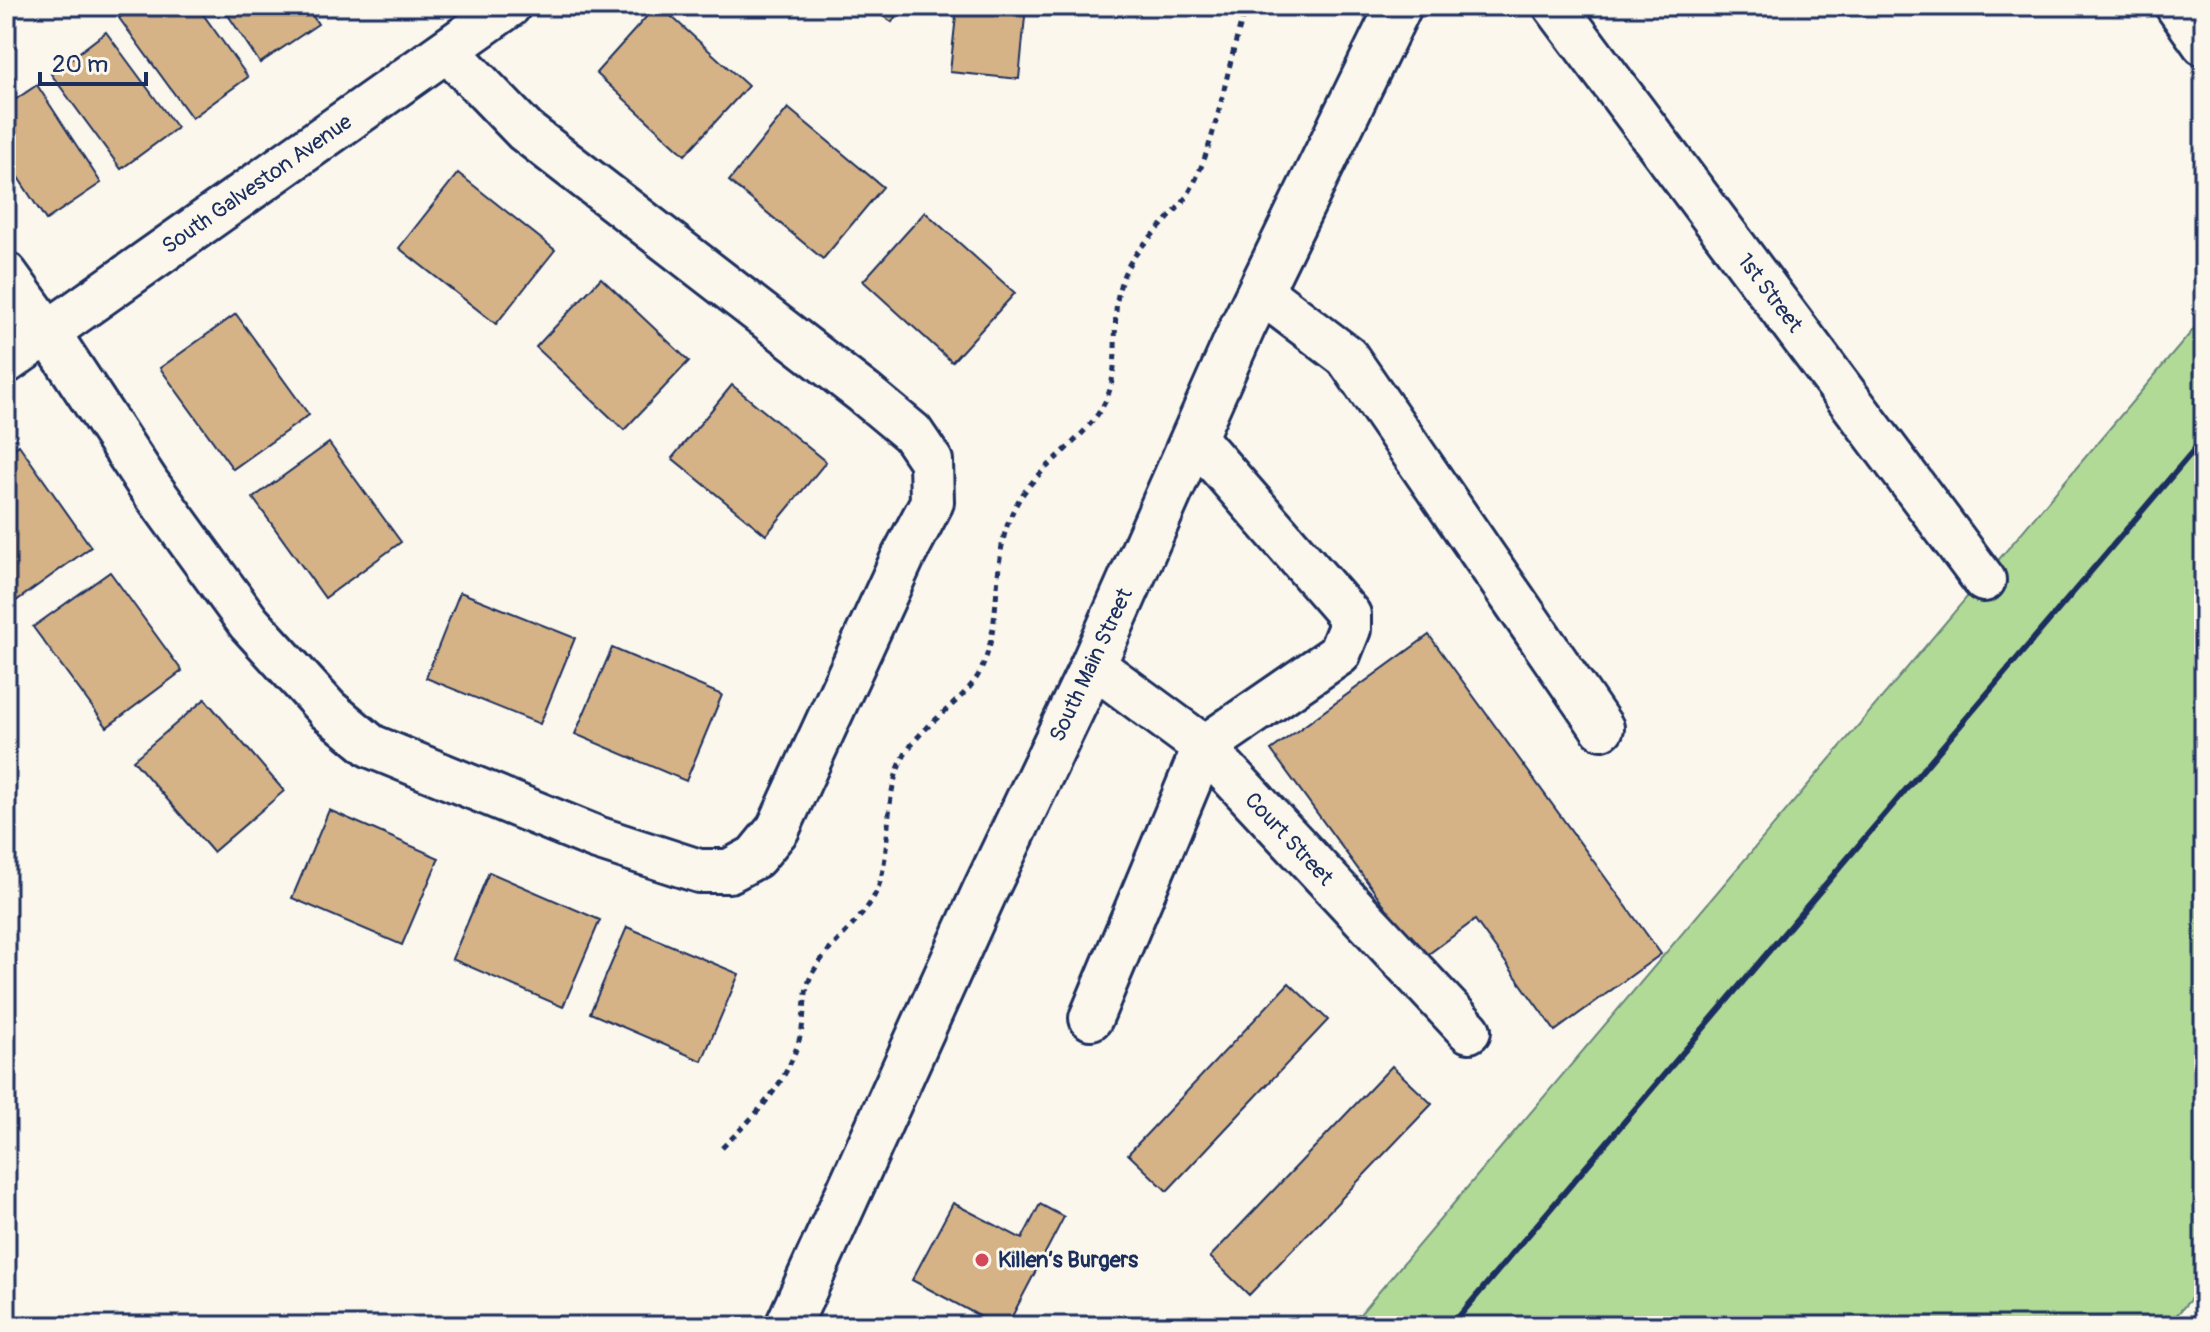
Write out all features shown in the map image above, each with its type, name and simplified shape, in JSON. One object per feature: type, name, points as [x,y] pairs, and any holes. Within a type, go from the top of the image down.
[{"type":"main road","name":"South Main Street","points":[[788,1326],[984,893],[1093,665],[1260,291],[1399,6]]},
{"type":"street","name":"South Galveston Avenue","points":[[6,362],[509,6]]},
{"type":"street","name":"1st Street","points":[[1555,6],[1984,580]]},
{"type":"street","points":[[2177,6],[2204,44]]},
{"type":"street","points":[[6,274],[148,484],[249,623],[328,710],[371,746],[597,838],[699,871],[729,871],[755,857],[778,829],[903,557],[932,502],[931,461],[912,433],[864,393],[525,131],[447,50]]},
{"type":"street","points":[[1260,291],[1347,357],[1602,728]]},
{"type":"street","points":[[1091,1018],[1204,747],[1339,654],[1349,629],[1349,615],[1194,437]]},
{"type":"street","name":"Court Street","points":[[1093,665],[1204,747],[1469,1031]]},
{"type":"path","points":[[722,1148],[770,1100],[782,1081],[801,1036],[811,976],[878,888],[892,799],[902,761],[916,737],[979,674],[992,644],[1005,534],[1015,506],[1036,478],[1087,427],[1106,400],[1112,373],[1119,287],[1128,263],[1140,245],[1174,213],[1196,180],[1247,6]]},
{"type":"green space","points":[[2204,317],[2204,1284],[2167,1326],[1350,1326]]},
{"type":"building","points":[[135,6],[197,6],[248,77],[192,118],[119,18]]},
{"type":"building","points":[[222,6],[306,6],[318,24],[260,63]]},
{"type":"building","points":[[656,6],[660,6],[748,86],[685,155],[596,73]]},
{"type":"building","points":[[867,6],[902,6],[892,22]]},
{"type":"building","points":[[957,6],[1026,6],[1019,79],[950,72]]},
{"type":"building","points":[[106,32],[177,128],[121,169],[51,74]]},
{"type":"building","points":[[37,85],[101,183],[46,220],[6,159],[6,106]]},
{"type":"building","points":[[788,108],[883,187],[823,259],[729,181]]},
{"type":"building","points":[[458,173],[555,250],[496,324],[399,248]]},
{"type":"building","points":[[925,212],[1015,293],[952,362],[863,281]]},
{"type":"building","points":[[601,278],[689,361],[624,430],[536,347]]},
{"type":"building","points":[[236,314],[309,415],[233,469],[160,368]]},
{"type":"building","points":[[732,385],[826,462],[766,535],[672,458]]},
{"type":"building","points":[[329,443],[401,542],[325,598],[253,498]]},
{"type":"building","points":[[19,445],[91,547],[16,601],[6,587],[6,455]]},
{"type":"building","points":[[110,572],[182,671],[107,727],[33,627]]},
{"type":"building","points":[[460,592],[575,638],[540,724],[426,678]]},
{"type":"building","points":[[1429,635],[1661,954],[1555,1031],[1475,920],[1423,958],[1271,750]]},
{"type":"building","points":[[612,648],[722,695],[686,781],[575,734]]},
{"type":"building","points":[[205,699],[284,791],[213,852],[133,760]]},
{"type":"building","points":[[329,810],[439,858],[402,945],[292,898]]},
{"type":"building","points":[[489,872],[600,920],[563,1007],[452,959]]},
{"type":"building","points":[[627,927],[739,974],[702,1061],[590,1013]]},
{"type":"building","points":[[1289,983],[1328,1020],[1167,1191],[1128,1154]]},
{"type":"building","points":[[1392,1066],[1432,1104],[1249,1295],[1210,1257]]},
{"type":"building","name":"Killen’s Burgers","points":[[953,1203],[1022,1239],[1040,1204],[1064,1217],[1007,1326],[998,1326],[912,1280]]},
{"type":"railway","points":[[1451,1326],[2204,438]]},
{"type":"place","name":"Killen’s Burgers","points":[[982,1260]]}]
